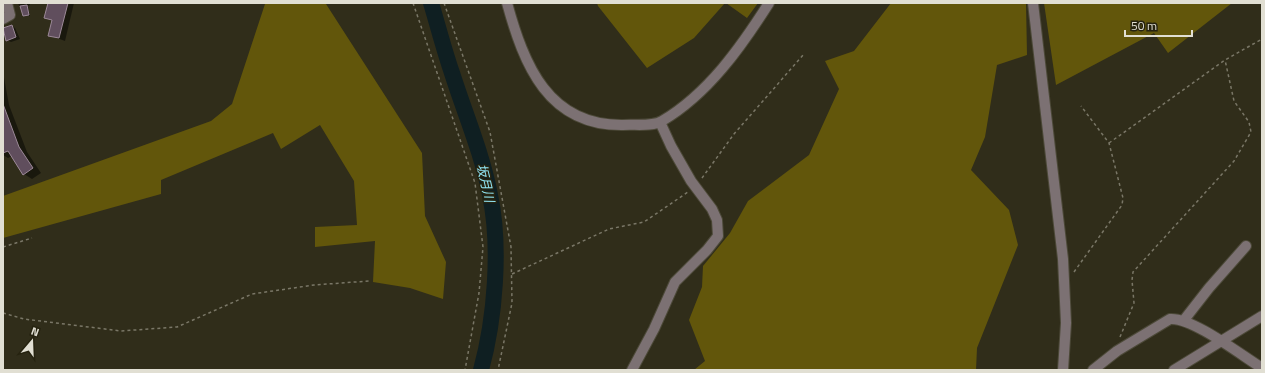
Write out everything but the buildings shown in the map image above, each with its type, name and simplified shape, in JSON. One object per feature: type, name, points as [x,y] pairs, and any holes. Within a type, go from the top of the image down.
[{"type":"street","points":[[3,19],[10,15],[6,3]]},
{"type":"street","points":[[507,3],[515,33],[525,59],[541,85],[563,109],[580,119],[614,125],[660,122],[700,91],[726,64],[769,3]]},
{"type":"street","points":[[1033,3],[1064,278],[1066,323],[1062,370]]},
{"type":"street","points":[[632,370],[654,329],[675,282],[707,250],[718,236],[717,220],[712,209],[696,187],[671,146],[660,122]]},
{"type":"street","points":[[1184,320],[1209,288],[1246,246]]},
{"type":"street","points":[[1174,370],[1262,316]]},
{"type":"street","points":[[1093,370],[1112,355],[1170,319],[1184,320],[1262,368]]},
{"type":"path","points":[[413,3],[475,183],[483,246],[479,294],[465,370]]},
{"type":"path","points":[[444,3],[490,132],[512,247],[512,303],[498,370]]},
{"type":"path","points":[[1109,143],[1225,60],[1262,39]]},
{"type":"path","points":[[512,274],[609,229],[644,222],[696,187],[734,134],[804,54]]},
{"type":"path","points":[[1112,355],[1134,303],[1132,280],[1133,272],[1234,162],[1251,132],[1249,122],[1234,101],[1225,60]]},
{"type":"path","points":[[1064,278],[1074,272],[1122,205],[1123,198],[1109,143],[1081,106]]},
{"type":"path","points":[[3,247],[32,238]]},
{"type":"path","points":[[3,313],[24,319],[121,331],[177,327],[252,294],[314,285],[369,281]]},
{"type":"shaded area","points":[[597,3],[725,3],[694,38],[647,68]]},
{"type":"shaded area","points":[[726,3],[758,3],[747,18]]},
{"type":"shaded area","points":[[891,3],[1026,3],[1027,55],[997,65],[985,137],[971,170],[1009,210],[1018,245],[977,348],[976,370],[694,370],[705,361],[689,320],[702,287],[703,266],[730,233],[748,201],[809,155],[839,89],[825,61],[854,51]]},
{"type":"shaded area","points":[[1044,3],[1232,3],[1168,53],[1154,33],[1056,85]]},
{"type":"shaded area","points":[[265,4],[326,4],[422,153],[425,216],[446,262],[443,299],[410,288],[373,282],[375,241],[315,247],[315,227],[357,225],[354,181],[320,125],[281,149],[273,133],[161,180],[161,194],[3,238],[3,196],[211,121],[232,104]]},
{"type":"waterway","name":"坂月川","points":[[431,3],[449,64],[483,164],[493,215],[496,260],[495,283],[490,328],[481,370]]}]
